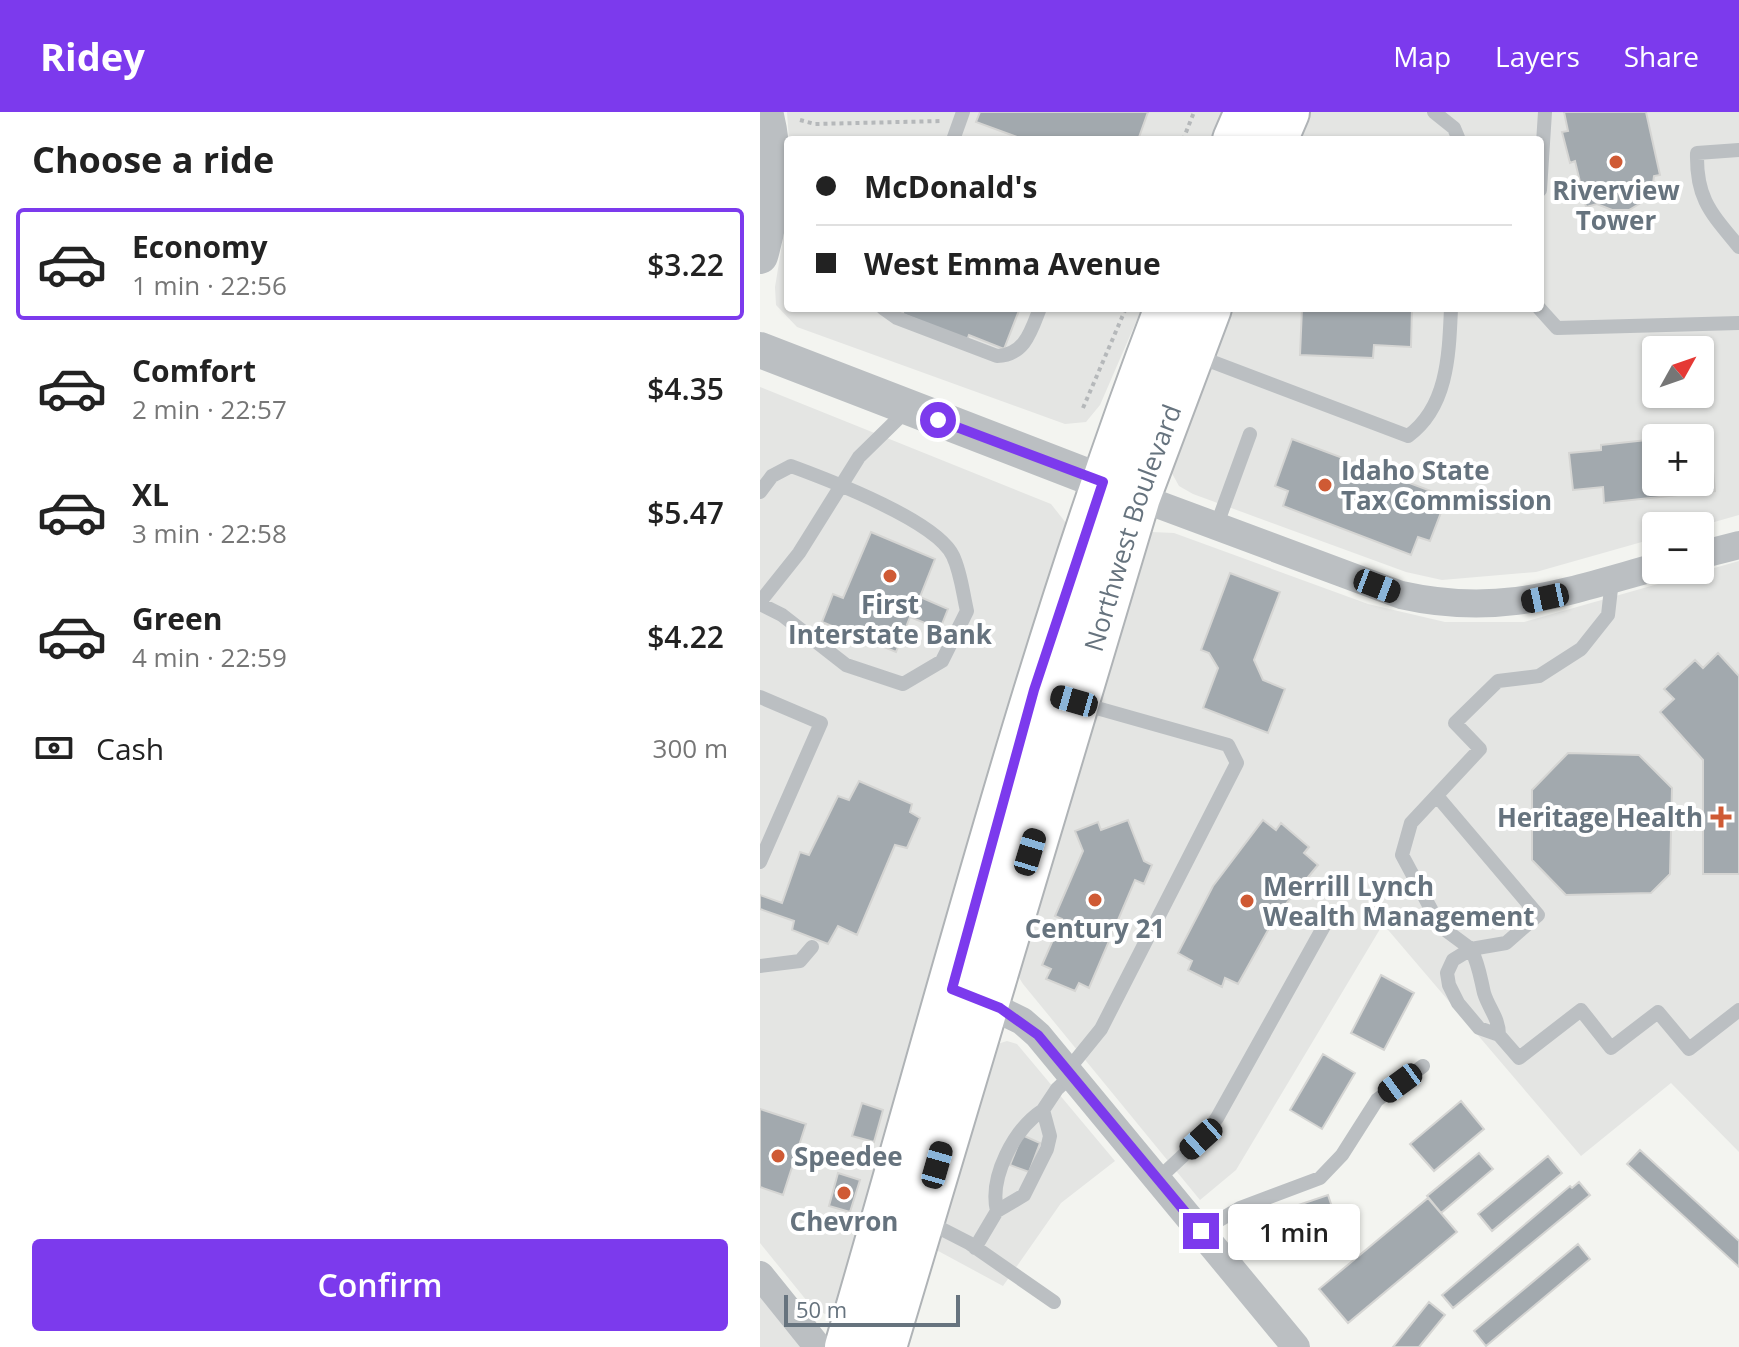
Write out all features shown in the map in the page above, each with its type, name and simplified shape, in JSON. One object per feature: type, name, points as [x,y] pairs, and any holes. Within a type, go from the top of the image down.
[{"type":"main road","points":[[1237,136],[1247,112]]},
{"type":"main road","points":[[1277,136],[1287,112]]},
{"type":"main road","name":"Northwest Boulevard","points":[[847,1347],[904,1216],[1054,696],[1120,489],[1166,312]]},
{"type":"main road","name":"Northwest Boulevard","points":[[1120,489],[1191,353],[1207,312]]},
{"type":"main road","name":"Northwest Boulevard","points":[[884,1347],[904,1216]]},
{"type":"street","points":[[760,256],[766,235],[771,183],[765,112]]},
{"type":"street","points":[[760,350],[1216,527],[1401,595],[1439,604],[1521,603],[1642,571]]},
{"type":"street","points":[[1714,551],[1739,545]]},
{"type":"street","points":[[968,996],[1022,1021],[1069,1073],[1296,1347]]},
{"type":"street","points":[[760,1275],[818,1347]]},
{"type":"lane","points":[[1434,112],[1448,122],[1457,136]]},
{"type":"lane","points":[[1543,136],[1545,112]]},
{"type":"lane","points":[[954,136],[962,116]]},
{"type":"lane","points":[[1739,150],[1697,153],[1697,180],[1710,211],[1739,247]]},
{"type":"lane","points":[[889,312],[897,318],[997,356],[1011,354],[1024,344],[1038,312]]},
{"type":"lane","points":[[1191,353],[1408,436],[1425,424],[1437,403],[1449,349],[1451,312]]},
{"type":"lane","points":[[1543,312],[1557,328],[1739,323]]},
{"type":"lane","points":[[760,492],[772,476],[791,466],[842,485],[935,533],[953,555],[967,611],[942,661],[903,684],[846,665],[782,615],[760,603],[799,553],[842,485],[859,457],[908,408]]},
{"type":"lane","points":[[1216,527],[1250,434]]},
{"type":"lane","points":[[1499,1035],[1499,1020],[1489,1006],[1482,970],[1471,949],[1440,926],[1402,855],[1411,823],[1480,749],[1455,723],[1498,681],[1539,676],[1581,649],[1608,615],[1612,580]]},
{"type":"lane","points":[[997,1211],[993,1196],[997,1180],[1021,1129],[1043,1110],[1101,1029],[1237,763],[1228,745],[1054,696]]},
{"type":"lane","points":[[760,697],[821,723],[760,862]]},
{"type":"lane","points":[[1437,796],[1538,915],[1506,943],[1471,949],[1453,960],[1447,973],[1458,1003],[1479,1028],[1499,1035],[1519,1058],[1581,1010],[1611,1048],[1658,1012],[1689,1049],[1739,1010]]},
{"type":"lane","points":[[1158,1179],[1201,1139],[1217,1118],[1329,917]]},
{"type":"lane","points":[[760,966],[800,961],[812,947]]},
{"type":"lane","points":[[1201,1231],[1240,1208],[1320,1178],[1342,1155],[1377,1100],[1423,1066]]},
{"type":"lane","points":[[975,1248],[997,1211],[1024,1195],[1047,1149],[1050,1136],[1043,1110]]},
{"type":"lane","points":[[904,1216],[975,1248],[1054,1302]]},
{"type":"path","points":[[1185,136],[1194,112]]},
{"type":"path","points":[[800,120],[815,124],[962,116]]},
{"type":"path","points":[[1083,408],[1124,312]]},
{"type":"shaded area","points":[[787,112],[1223,112],[1213,136],[789,136]]},
{"type":"shaded area","points":[[1301,112],[1739,112],[1739,515],[1714,522],[1714,512],[1642,512],[1642,542],[1536,572],[1442,580],[1406,572],[1193,494],[1179,486],[1169,468],[1223,312],[1544,312],[1544,136],[1292,136]]},
{"type":"shaded area","points":[[784,232],[784,312],[1140,312],[1100,405],[1086,422],[1065,424],[797,327],[776,305],[775,287]]},
{"type":"shaded area","points":[[760,387],[1051,504],[1066,523],[1065,538],[835,1313],[825,1314],[811,1306],[760,1243]]},
{"type":"shaded area","points":[[1152,532],[1174,533],[1368,604],[1445,622],[1524,622],[1658,584],[1714,584],[1714,568],[1739,561],[1739,1152],[1671,1083],[1581,1156],[1383,924],[1236,1170],[1200,1200],[1013,968],[1144,538]]},
{"type":"shaded area","points":[[1007,1041],[1017,1044],[1115,1161],[1061,1203],[1003,1286],[929,1246],[991,1046]]},
{"type":"shaded area","points":[[760,1295],[802,1347],[760,1347]]},
{"type":"building","points":[[980,112],[1148,112],[1139,136],[1014,136],[976,122]]},
{"type":"building","name":"Riverview Tower","points":[[1564,112],[1646,112],[1660,175],[1654,176],[1652,191],[1644,201],[1629,210],[1612,210],[1597,204],[1586,207],[1575,161],[1570,163],[1562,132],[1568,131]]},
{"type":"building","points":[[1018,312],[1004,349],[969,335],[967,340],[902,314]]},
{"type":"building","points":[[1302,312],[1412,312],[1411,347],[1374,345],[1373,358],[1300,355]]},
{"type":"building","points":[[1292,439],[1447,497],[1430,541],[1418,537],[1411,555],[1283,506],[1288,491],[1275,486]]},
{"type":"building","points":[[1642,441],[1642,496],[1669,496],[1604,503],[1603,487],[1573,490],[1569,453],[1601,450],[1601,445]]},
{"type":"building","name":"First Interstate Bank","points":[[871,532],[935,559],[920,597],[948,609],[940,629],[910,617],[896,652],[822,622],[833,594],[843,598]]},
{"type":"building","points":[[1230,573],[1280,592],[1254,660],[1263,680],[1285,689],[1268,733],[1203,708],[1218,668],[1209,653],[1201,650]]},
{"type":"building","name":"Heritage Health","points":[[1718,653],[1739,676],[1739,874],[1703,874],[1703,760],[1660,712],[1674,699],[1664,689],[1695,660],[1703,668]]},
{"type":"building","points":[[1568,753],[1639,755],[1672,788],[1670,874],[1651,893],[1566,895],[1532,860],[1532,790]]},
{"type":"building","points":[[859,781],[912,804],[910,812],[920,818],[907,848],[895,845],[857,935],[838,926],[828,944],[792,930],[794,921],[760,909],[760,895],[782,903],[800,852],[809,855],[838,796],[849,800]]},
{"type":"building","name":"Century 21","points":[[1128,820],[1144,861],[1152,865],[1144,884],[1135,880],[1089,988],[1079,983],[1075,991],[1046,979],[1051,969],[1042,965],[1062,919],[1055,916],[1083,851],[1075,831],[1098,822],[1101,830]]},
{"type":"building","name":"Merrill Lynch Wealth Management","points":[[1263,820],[1276,830],[1281,823],[1309,847],[1304,853],[1318,865],[1276,916],[1238,984],[1225,978],[1222,987],[1188,970],[1192,961],[1178,953],[1213,886]]},
{"type":"building","points":[[1381,975],[1414,993],[1384,1050],[1351,1033]]},
{"type":"building","points":[[1323,1054],[1355,1073],[1322,1129],[1290,1110]]},
{"type":"building","points":[[1461,1101],[1484,1129],[1434,1171],[1410,1144]]},
{"type":"building","name":"Chevron","points":[[862,1103],[883,1110],[874,1142],[852,1136]]},
{"type":"building","name":"Speedee","points":[[760,1109],[806,1124],[783,1195],[760,1187]]},
{"type":"building","points":[[1022,1135],[1040,1143],[1029,1172],[1010,1165]]},
{"type":"building","points":[[1640,1150],[1739,1241],[1739,1267],[1627,1164]]},
{"type":"building","points":[[1479,1153],[1493,1169],[1441,1213],[1427,1196]]},
{"type":"building","points":[[1548,1156],[1562,1173],[1492,1231],[1478,1214]]},
{"type":"building","name":"Chevron","points":[[838,1173],[860,1180],[850,1212],[829,1206]]},
{"type":"building","points":[[1579,1182],[1590,1195],[1453,1308],[1442,1295],[1570,1186],[1572,1188]]},
{"type":"building","points":[[1328,1195],[1340,1231],[1279,1252],[1266,1216]]},
{"type":"building","points":[[1428,1198],[1457,1232],[1348,1323],[1319,1289]]},
{"type":"building","points":[[1578,1244],[1590,1259],[1486,1346],[1474,1331]]},
{"type":"building","points":[[1429,1302],[1445,1315],[1419,1347],[1393,1347]]},
{"type":"place","name":"Riverview Tower","points":[[1616,162]]},
{"type":"place","name":"Idaho State Tax Commission","points":[[1325,485]]},
{"type":"place","name":"First Interstate Bank","points":[[890,576]]},
{"type":"place","name":"Heritage Health","points":[[1721,817]]},
{"type":"place","name":"Century 21","points":[[1095,900]]},
{"type":"place","name":"Merrill Lynch Wealth Management","points":[[1247,901]]},
{"type":"place","name":"Speedee","points":[[778,1156]]},
{"type":"place","name":"Chevron","points":[[844,1193]]},
{"type":"route","points":[[938,420],[1103,482],[1034,690],[952,989],[1000,1008],[1038,1035],[1201,1231]]}]
